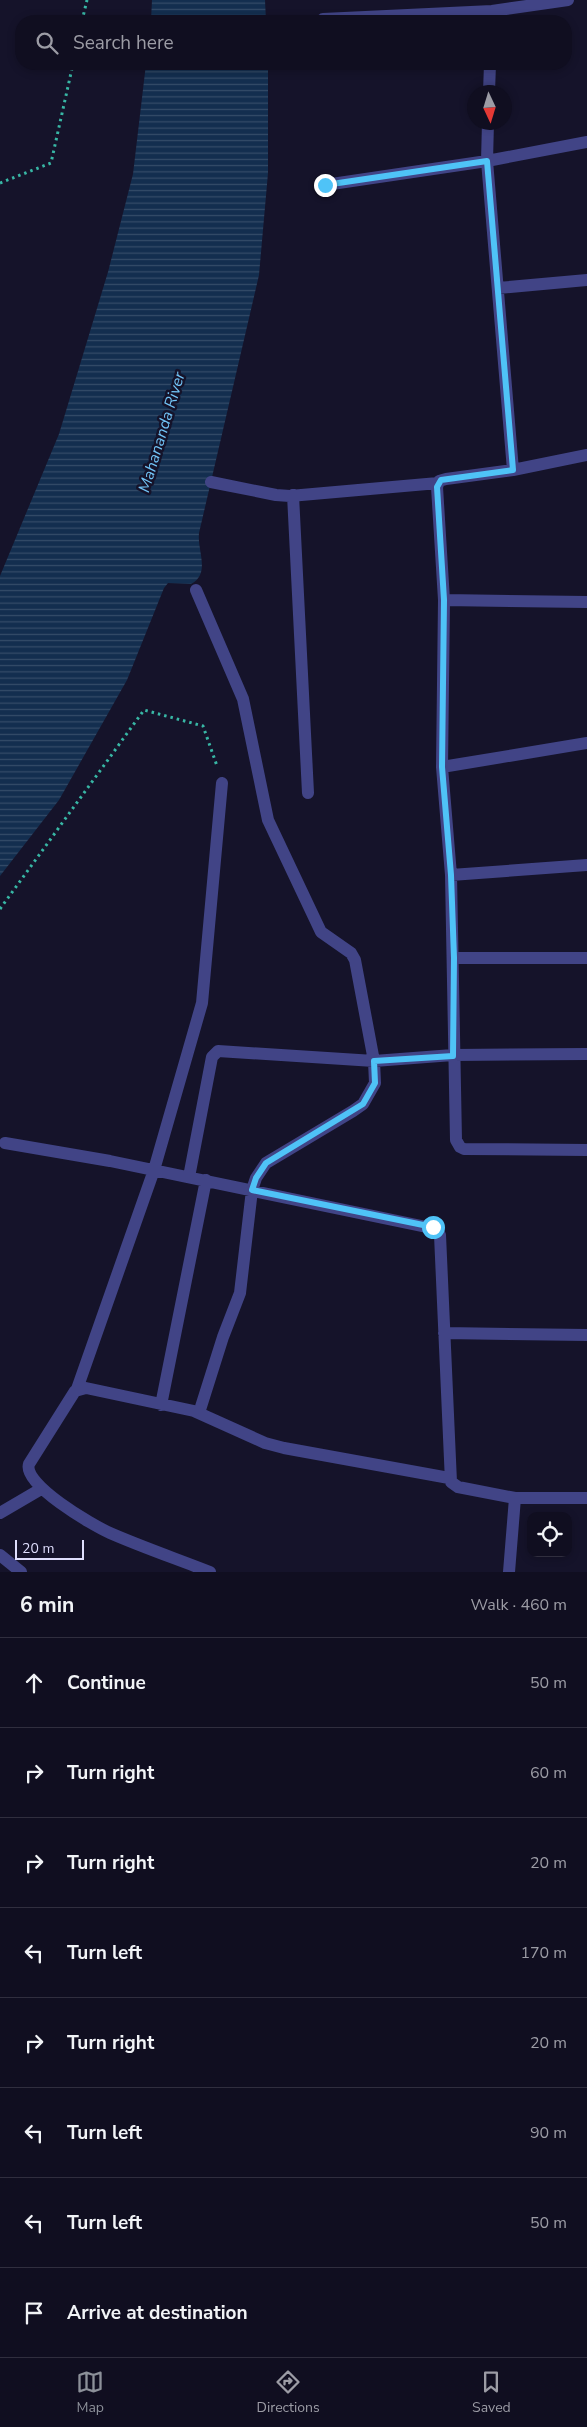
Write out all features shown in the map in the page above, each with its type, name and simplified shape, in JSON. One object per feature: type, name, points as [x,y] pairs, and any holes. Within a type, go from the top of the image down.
[{"type":"street","points":[[495,15],[541,2],[568,0]]},
{"type":"street","points":[[489,85],[490,70]]},
{"type":"street","points":[[488,130],[487,161],[513,470]]},
{"type":"street","points":[[325,185],[487,161],[587,142]]},
{"type":"street","points":[[498,288],[587,280]]},
{"type":"street","points":[[211,482],[276,495],[293,495],[438,483],[446,479],[513,470],[587,455]]},
{"type":"street","points":[[438,483],[444,600],[442,767],[451,875],[456,1140],[460,1147],[587,1150]]},
{"type":"street","points":[[293,495],[308,793]]},
{"type":"street","points":[[196,590],[243,699],[268,820],[321,932],[353,956],[374,1061],[375,1083],[363,1104],[266,1163],[256,1178],[252,1190],[240,1293],[222,1337],[199,1412]]},
{"type":"street","points":[[444,600],[587,602]]},
{"type":"street","points":[[442,767],[587,743]]},
{"type":"street","points":[[210,1572],[109,1532],[41,1489],[29,1474],[28,1466],[77,1390],[154,1170],[202,1004],[222,782]]},
{"type":"street","points":[[451,875],[587,865]]},
{"type":"street","points":[[454,958],[587,958]]},
{"type":"street","points":[[189,1177],[214,1053],[222,1051],[374,1061],[453,1056],[587,1054]]},
{"type":"street","points":[[5,1143],[206,1180],[436,1229],[440,1235],[449,1478],[453,1486],[514,1498],[587,1498]]},
{"type":"street","points":[[161,1404],[206,1180]]},
{"type":"street","points":[[444,1333],[587,1335]]},
{"type":"street","points":[[77,1390],[86,1388],[199,1412],[265,1442],[284,1448],[449,1478]]},
{"type":"street","points":[[0,1513],[41,1489]]},
{"type":"street","points":[[509,1572],[514,1498]]},
{"type":"street","points":[[0,1555],[21,1572]]},
{"type":"path","points":[[83,15],[87,0]]},
{"type":"path","points":[[0,183],[51,163],[72,70]]},
{"type":"path","points":[[0,909],[144,710],[203,726],[222,782]]},
{"type":"water","points":[[152,0],[265,0],[266,15],[151,15]]},
{"type":"water","name":"Mahananda River","points":[[145,70],[268,70],[268,173],[259,275],[199,533],[202,568],[197,579],[191,584],[168,583],[164,588],[127,680],[59,800],[0,876],[0,576],[59,434],[108,272],[133,174]]},
{"type":"route","points":[[325,185],[487,161],[513,470],[441,480],[437,487],[444,600],[442,767],[451,875],[454,958],[453,1056],[374,1061],[375,1083],[370,1095],[363,1104],[266,1163],[260,1170],[252,1190],[433,1227]]}]
